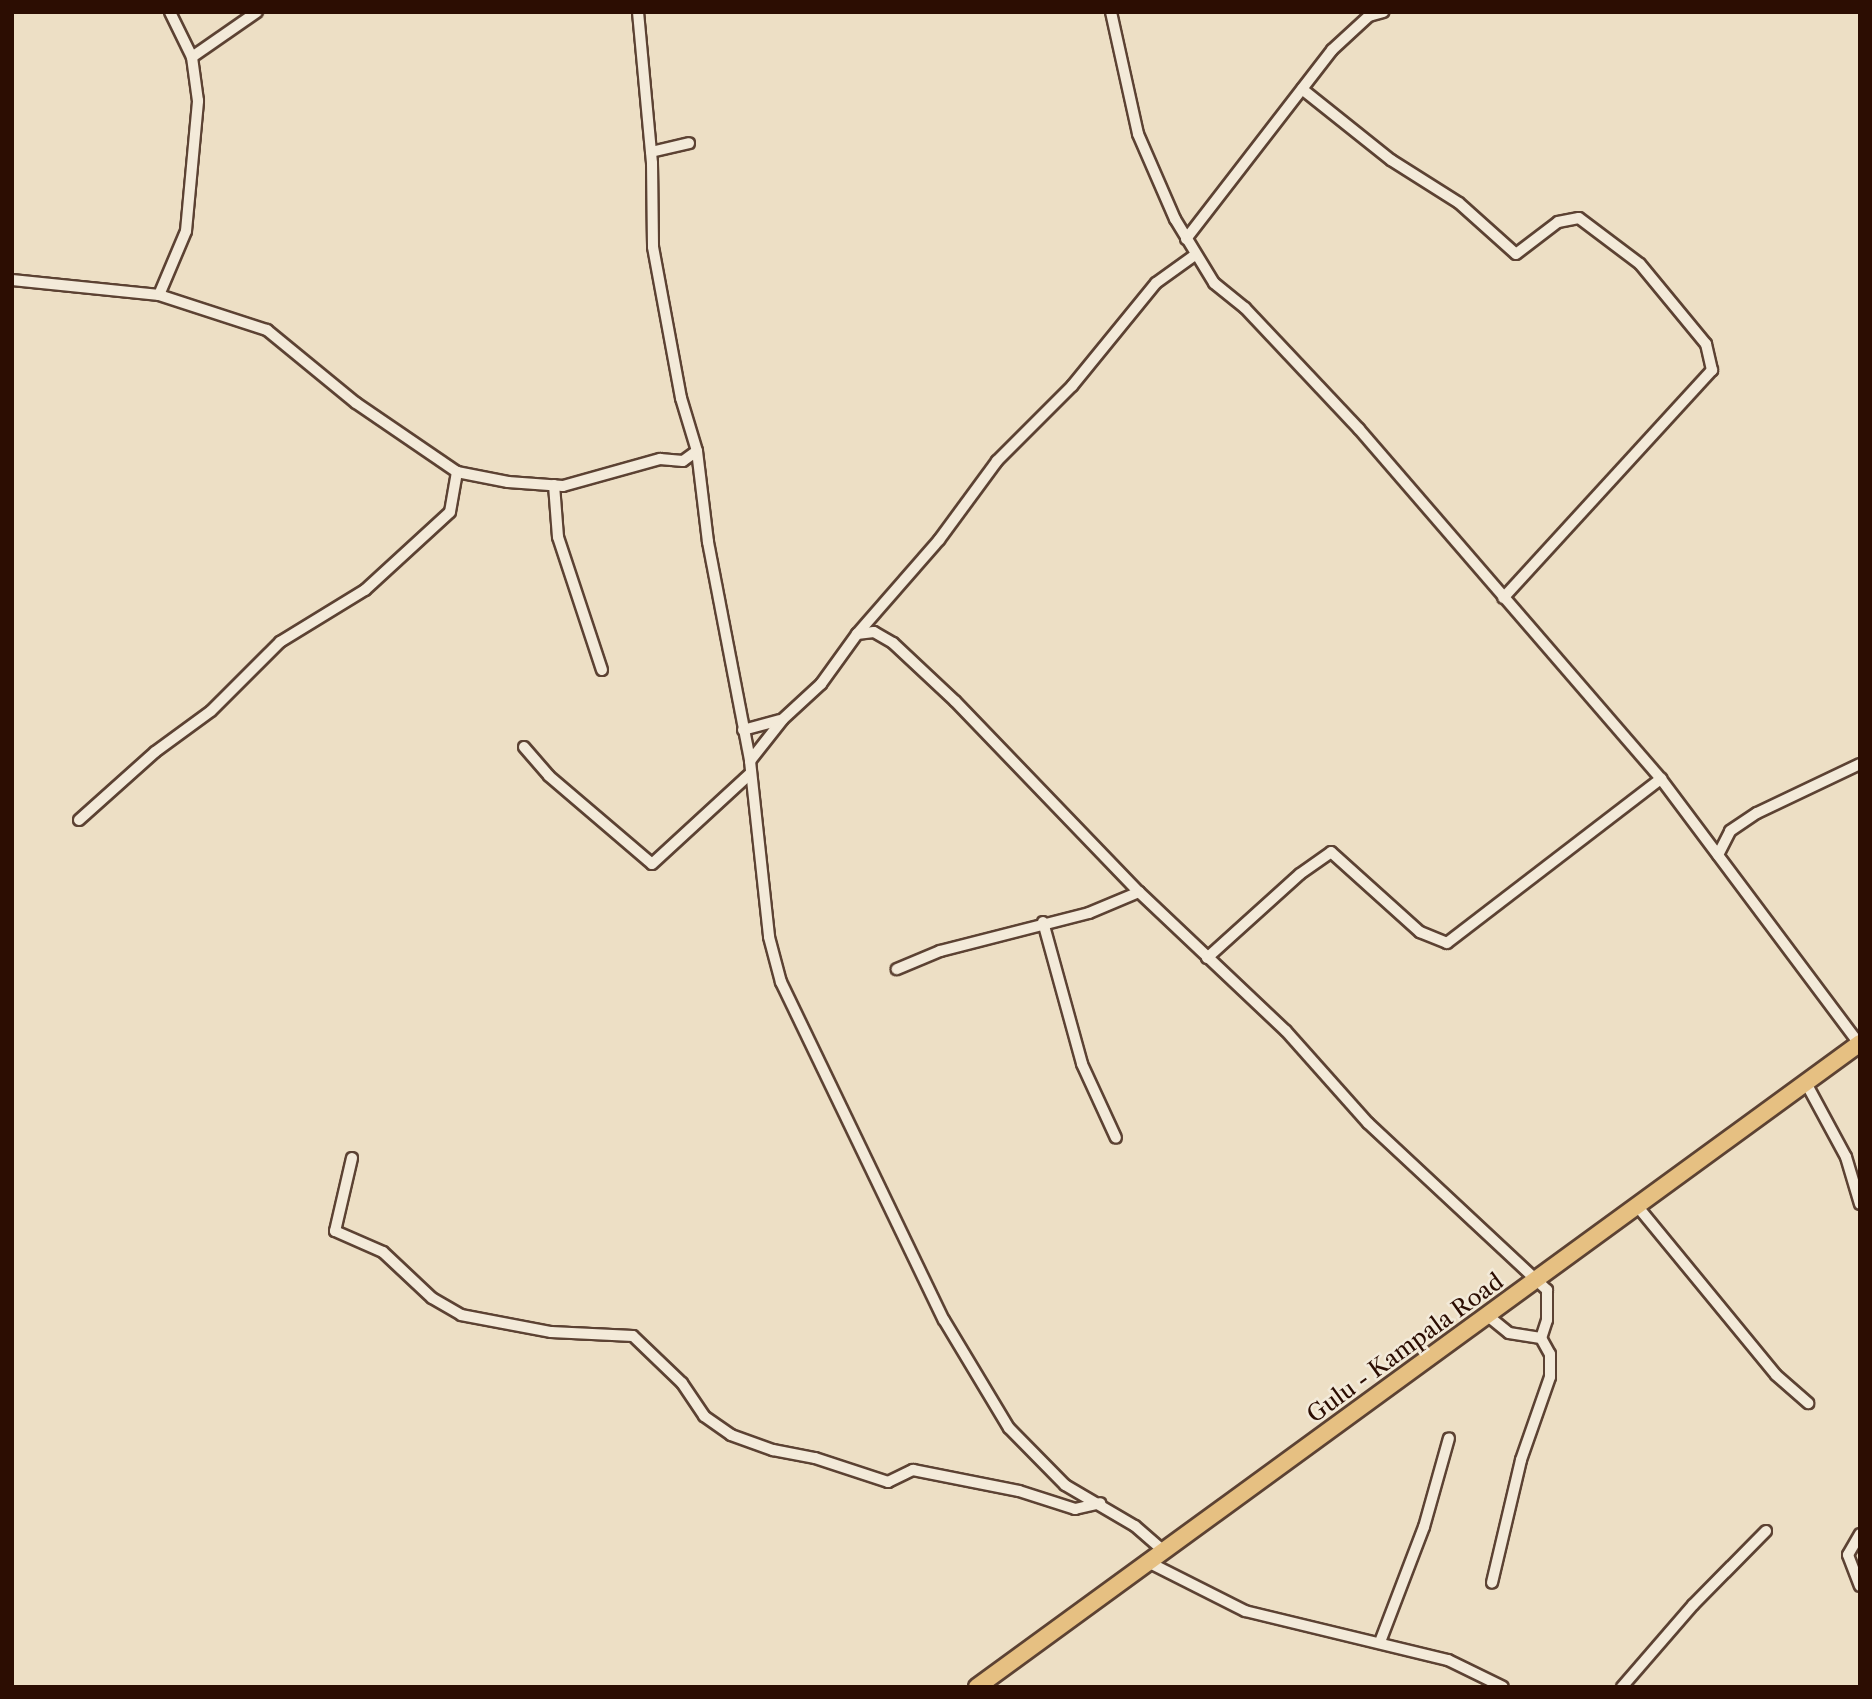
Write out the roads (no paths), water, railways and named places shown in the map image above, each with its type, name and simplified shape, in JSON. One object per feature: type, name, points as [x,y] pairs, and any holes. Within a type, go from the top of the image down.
[{"type":"main road","name":"Gulu - Kampala Road","points":[[977,1687],[1161,1549],[1239,1499],[1859,1044]]},
{"type":"street","points":[[159,295],[186,231],[198,101],[192,57],[170,12]]},
{"type":"street","points":[[192,57],[257,12]]},
{"type":"street","points":[[638,12],[651,152],[653,247],[681,398],[697,451],[698,481],[750,761],[769,937],[781,982],[944,1320],[1009,1428],[1065,1485],[1100,1503],[1161,1549]]},
{"type":"street","points":[[1111,12],[1138,134],[1186,239],[1214,283],[1245,308],[1359,429],[1661,779],[1859,1044]]},
{"type":"street","points":[[1186,239],[1332,50],[1369,16],[1383,12]]},
{"type":"street","points":[[1302,89],[1391,160],[1459,203],[1516,254],[1558,222],[1580,218],[1640,264],[1706,344],[1712,370],[1503,598]]},
{"type":"street","points":[[651,152],[689,143]]},
{"type":"street","points":[[750,761],[783,719],[821,684],[857,634],[939,540],[997,461],[1072,386],[1156,283],[1195,255]]},
{"type":"street","points":[[12,280],[159,295],[267,330],[356,403],[457,472],[554,485],[587,482],[660,458],[683,461],[697,451]]},
{"type":"street","points":[[683,461],[698,481]]},
{"type":"street","points":[[79,820],[155,752],[211,711],[280,642],[365,590],[394,564],[450,512],[457,472]]},
{"type":"street","points":[[554,485],[558,537],[602,670]]},
{"type":"street","points":[[857,634],[874,632],[893,643],[956,701],[1139,892],[1286,1031],[1368,1123],[1546,1290],[1547,1320],[1541,1338],[1550,1354],[1550,1377],[1521,1460],[1492,1583]]},
{"type":"street","points":[[743,730],[783,719]]},
{"type":"street","points":[[524,747],[548,776],[652,864],[751,773]]},
{"type":"street","points":[[1718,855],[1730,831],[1757,813],[1860,764]]},
{"type":"street","points":[[1207,958],[1280,891],[1331,852],[1420,932],[1447,943],[1661,779]]},
{"type":"street","points":[[897,969],[940,951],[1044,922],[1090,913],[1139,892]]},
{"type":"street","points":[[1044,922],[1082,1064],[1116,1138]]},
{"type":"street","points":[[1806,1083],[1846,1157],[1860,1204]]},
{"type":"street","points":[[352,1158],[335,1231],[383,1252],[432,1298],[461,1315],[551,1332],[633,1336],[682,1383],[704,1416],[731,1435],[773,1450],[815,1458],[888,1482],[913,1470],[1019,1491],[1075,1509],[1100,1503]]},
{"type":"street","points":[[1638,1206],[1776,1375],[1808,1403]]},
{"type":"street","points":[[1488,1316],[1509,1333],[1541,1338]]},
{"type":"street","points":[[1380,1642],[1424,1527],[1449,1438]]},
{"type":"street","points":[[1622,1687],[1693,1605],[1766,1531]]},
{"type":"street","points":[[1860,1534],[1848,1555],[1860,1586]]},
{"type":"street","points":[[1145,1561],[1245,1611],[1448,1660],[1503,1687]]}]
